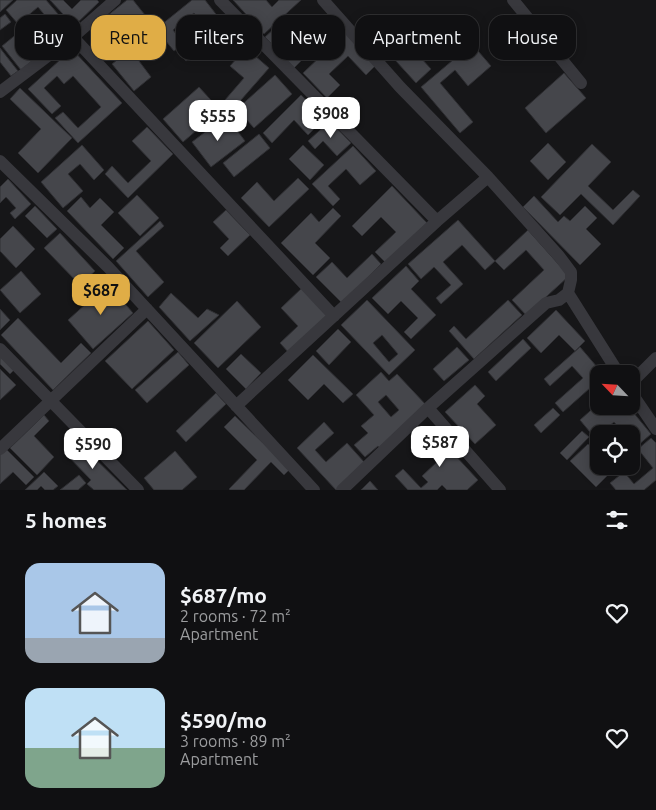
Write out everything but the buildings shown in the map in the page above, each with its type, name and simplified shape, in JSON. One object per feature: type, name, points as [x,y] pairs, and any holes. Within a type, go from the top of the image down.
[{"type":"street","points":[[81,30],[115,0]]},
{"type":"street","points":[[220,0],[437,221]]},
{"type":"street","points":[[323,0],[400,87],[488,177],[559,256],[571,272],[572,280],[568,293],[559,300],[546,304],[428,408],[342,490]]},
{"type":"street","points":[[513,0],[581,83]]},
{"type":"street","points":[[81,46],[334,316]]},
{"type":"street","points":[[0,92],[42,60]]},
{"type":"street","points":[[0,161],[108,267],[314,490]]},
{"type":"street","points":[[236,406],[437,221],[488,177]]},
{"type":"street","points":[[568,293],[614,365]]},
{"type":"street","points":[[0,449],[147,309]]},
{"type":"street","points":[[0,349],[138,490]]},
{"type":"street","points":[[640,374],[656,358]]},
{"type":"street","points":[[640,405],[656,429]]},
{"type":"street","points":[[428,408],[500,490]]}]
